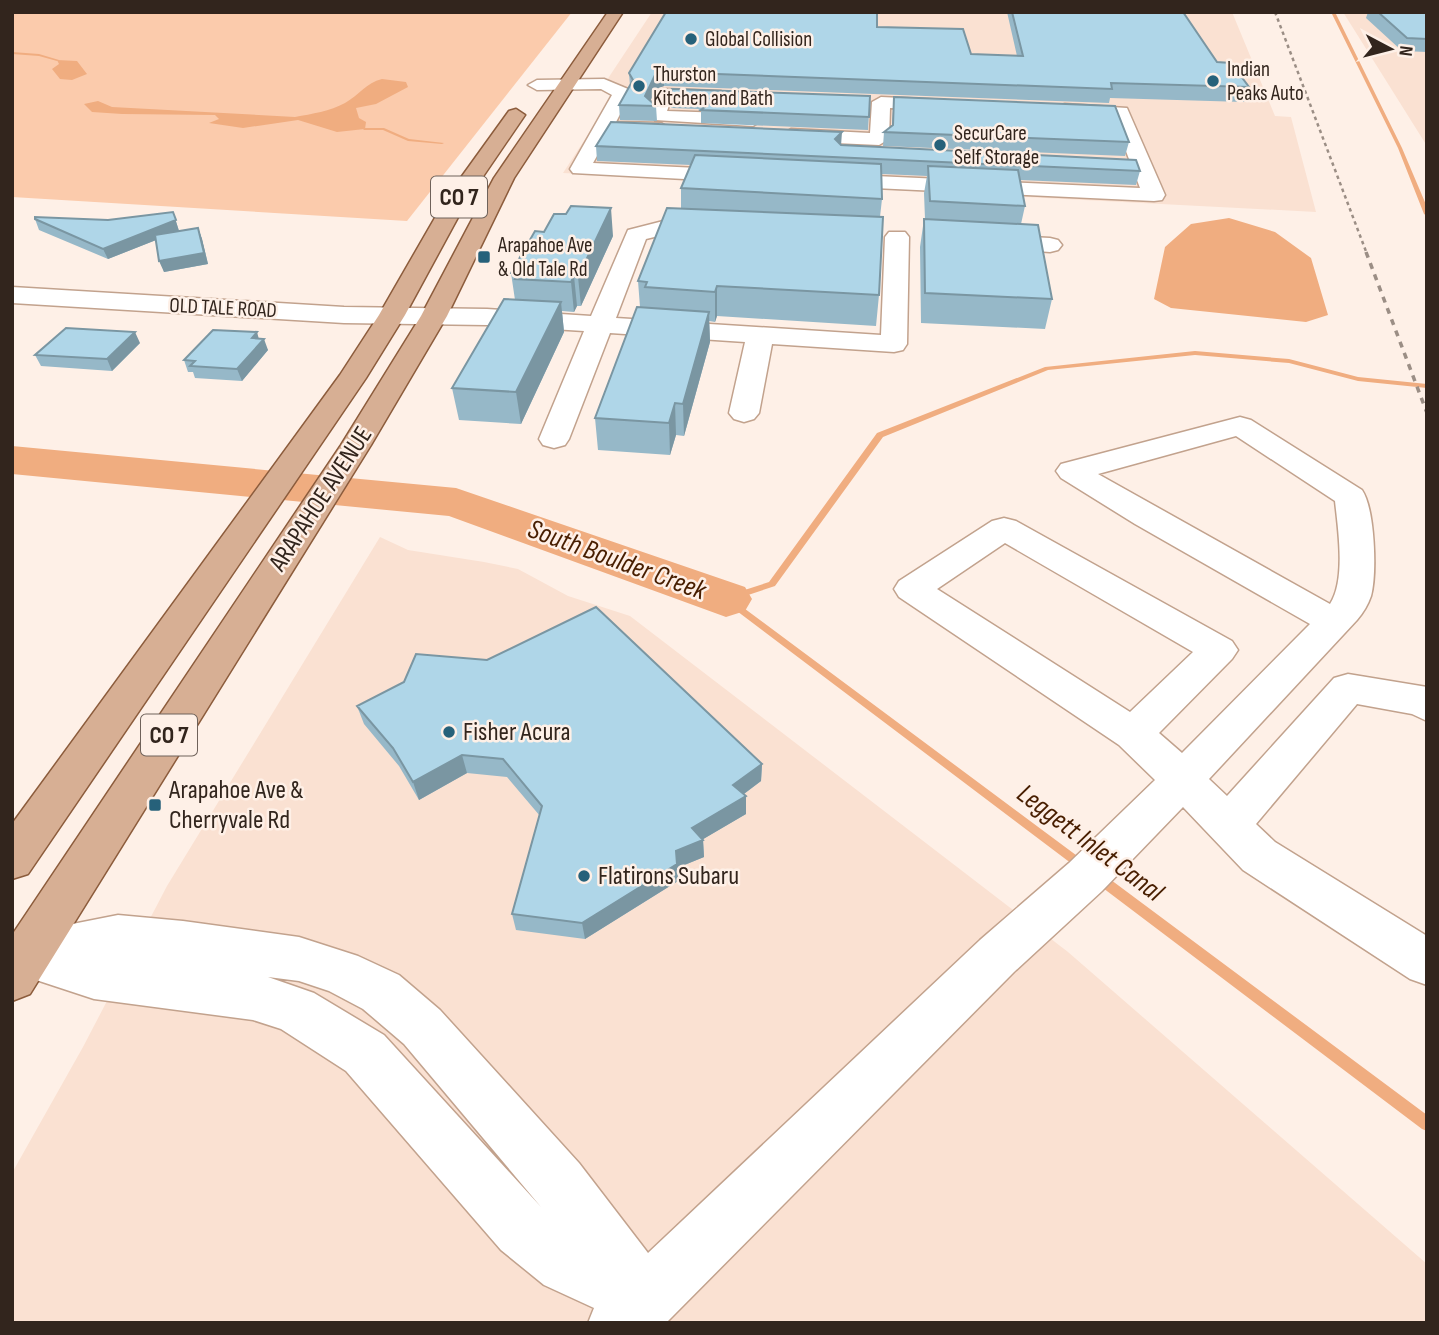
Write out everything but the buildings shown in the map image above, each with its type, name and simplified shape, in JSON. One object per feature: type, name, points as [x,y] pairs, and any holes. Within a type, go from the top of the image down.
[{"type":"main road","name":"ARAPAHOE AVENUE","points":[[17,962],[356,445],[433,316],[557,77],[616,12]]},
{"type":"main road","name":"ARAPAHOE AVENUE","points":[[12,860],[307,442],[392,315],[465,187],[537,85]]},
{"type":"street","points":[[537,85],[557,77],[583,93],[601,93],[612,89],[622,93],[595,142]]},
{"type":"street","points":[[745,97],[664,94],[660,103],[775,116],[881,135]]},
{"type":"street","points":[[784,150],[881,135],[961,110]]},
{"type":"street","points":[[1041,114],[1120,112],[1136,151]]},
{"type":"street","points":[[595,142],[881,135],[1136,151]]},
{"type":"street","points":[[811,173],[881,135]]},
{"type":"street","points":[[595,142],[676,146]]},
{"type":"street","points":[[595,142],[755,171]]},
{"type":"street","points":[[1136,151],[1108,150],[1136,151]]},
{"type":"street","points":[[554,439],[636,235],[675,225],[730,228]]},
{"type":"street","points":[[870,236],[925,239]]},
{"type":"street","name":"OLD TALE ROAD","points":[[12,296],[433,316],[894,344],[897,237]]},
{"type":"street","points":[[967,241],[1050,245]]},
{"type":"street","points":[[744,413],[760,336]]},
{"type":"street","points":[[17,962],[94,976],[253,996],[296,1010],[365,1053],[533,1238],[632,1311],[997,956],[1055,908],[1118,846],[1335,622],[1350,604],[1354,581],[1351,496],[1240,426],[1072,471],[1147,517],[1335,622]]},
{"type":"street","points":[[1133,734],[1219,650],[1004,528],[912,589],[1133,734],[1259,856],[1427,963]]},
{"type":"street","points":[[1228,826],[1348,688],[1426,702],[1427,706]]},
{"type":"shaded area","points":[[12,12],[572,12],[407,221],[12,197]]},
{"type":"shaded area","points":[[652,12],[1232,12],[1275,116],[1291,117],[1316,212],[563,173],[617,90],[601,89]]},
{"type":"shaded area","points":[[1343,12],[1427,12],[1427,146]]},
{"type":"shaded area","points":[[57,60],[77,61],[87,74],[72,80],[60,79],[52,69],[59,64]]},
{"type":"shaded area","points":[[382,79],[406,82],[408,87],[376,104],[356,108],[359,118],[366,122],[365,129],[337,132],[298,120],[243,128],[209,123],[219,119],[215,115],[92,112],[84,104],[98,101],[112,107],[295,117],[339,106],[371,83]]},
{"type":"shaded area","points":[[1229,218],[1275,232],[1311,258],[1328,315],[1306,322],[1171,308],[1154,299],[1165,247],[1191,224]]},
{"type":"shaded area","points":[[380,537],[408,550],[518,569],[568,596],[630,616],[1068,952],[1427,1264],[1427,1323],[12,1323],[12,1173],[83,1047],[167,886]]},
{"type":"waterway","points":[[1333,12],[1400,148],[1427,214]]},
{"type":"waterway","points":[[12,53],[39,55],[57,60]]},
{"type":"waterway","points":[[365,129],[384,129],[408,140],[442,143]]},
{"type":"waterway","name":"South Boulder Creek","points":[[1084,867],[726,599],[772,584],[880,435],[1047,368],[1195,353],[1289,361],[1358,379],[1427,386]]},
{"type":"waterway","name":"South Boulder Creek","points":[[12,460],[456,502],[726,599]]},
{"type":"waterway","name":"Leggett Inlet Canal","points":[[1099,878],[1427,1124]]},
{"type":"railway","points":[[1275,12],[1367,254]]},
{"type":"railway","points":[[1366,252],[1427,413]]},
{"type":"place","name":"Global Collision","points":[[691,39]]},
{"type":"place","name":"Indian Peaks Auto","points":[[1213,81]]},
{"type":"place","name":"Thurston Kitchen and Bath","points":[[639,86]]},
{"type":"place","name":"SecurCare Self Storage","points":[[940,145]]},
{"type":"place","name":"Arapahoe Ave & Old Tale Rd","points":[[484,257]]},
{"type":"place","name":"Fisher Acura","points":[[449,732]]},
{"type":"place","name":"Arapahoe Ave & Cherryvale Rd","points":[[155,805]]},
{"type":"place","name":"Flatirons Subaru","points":[[584,876]]}]
